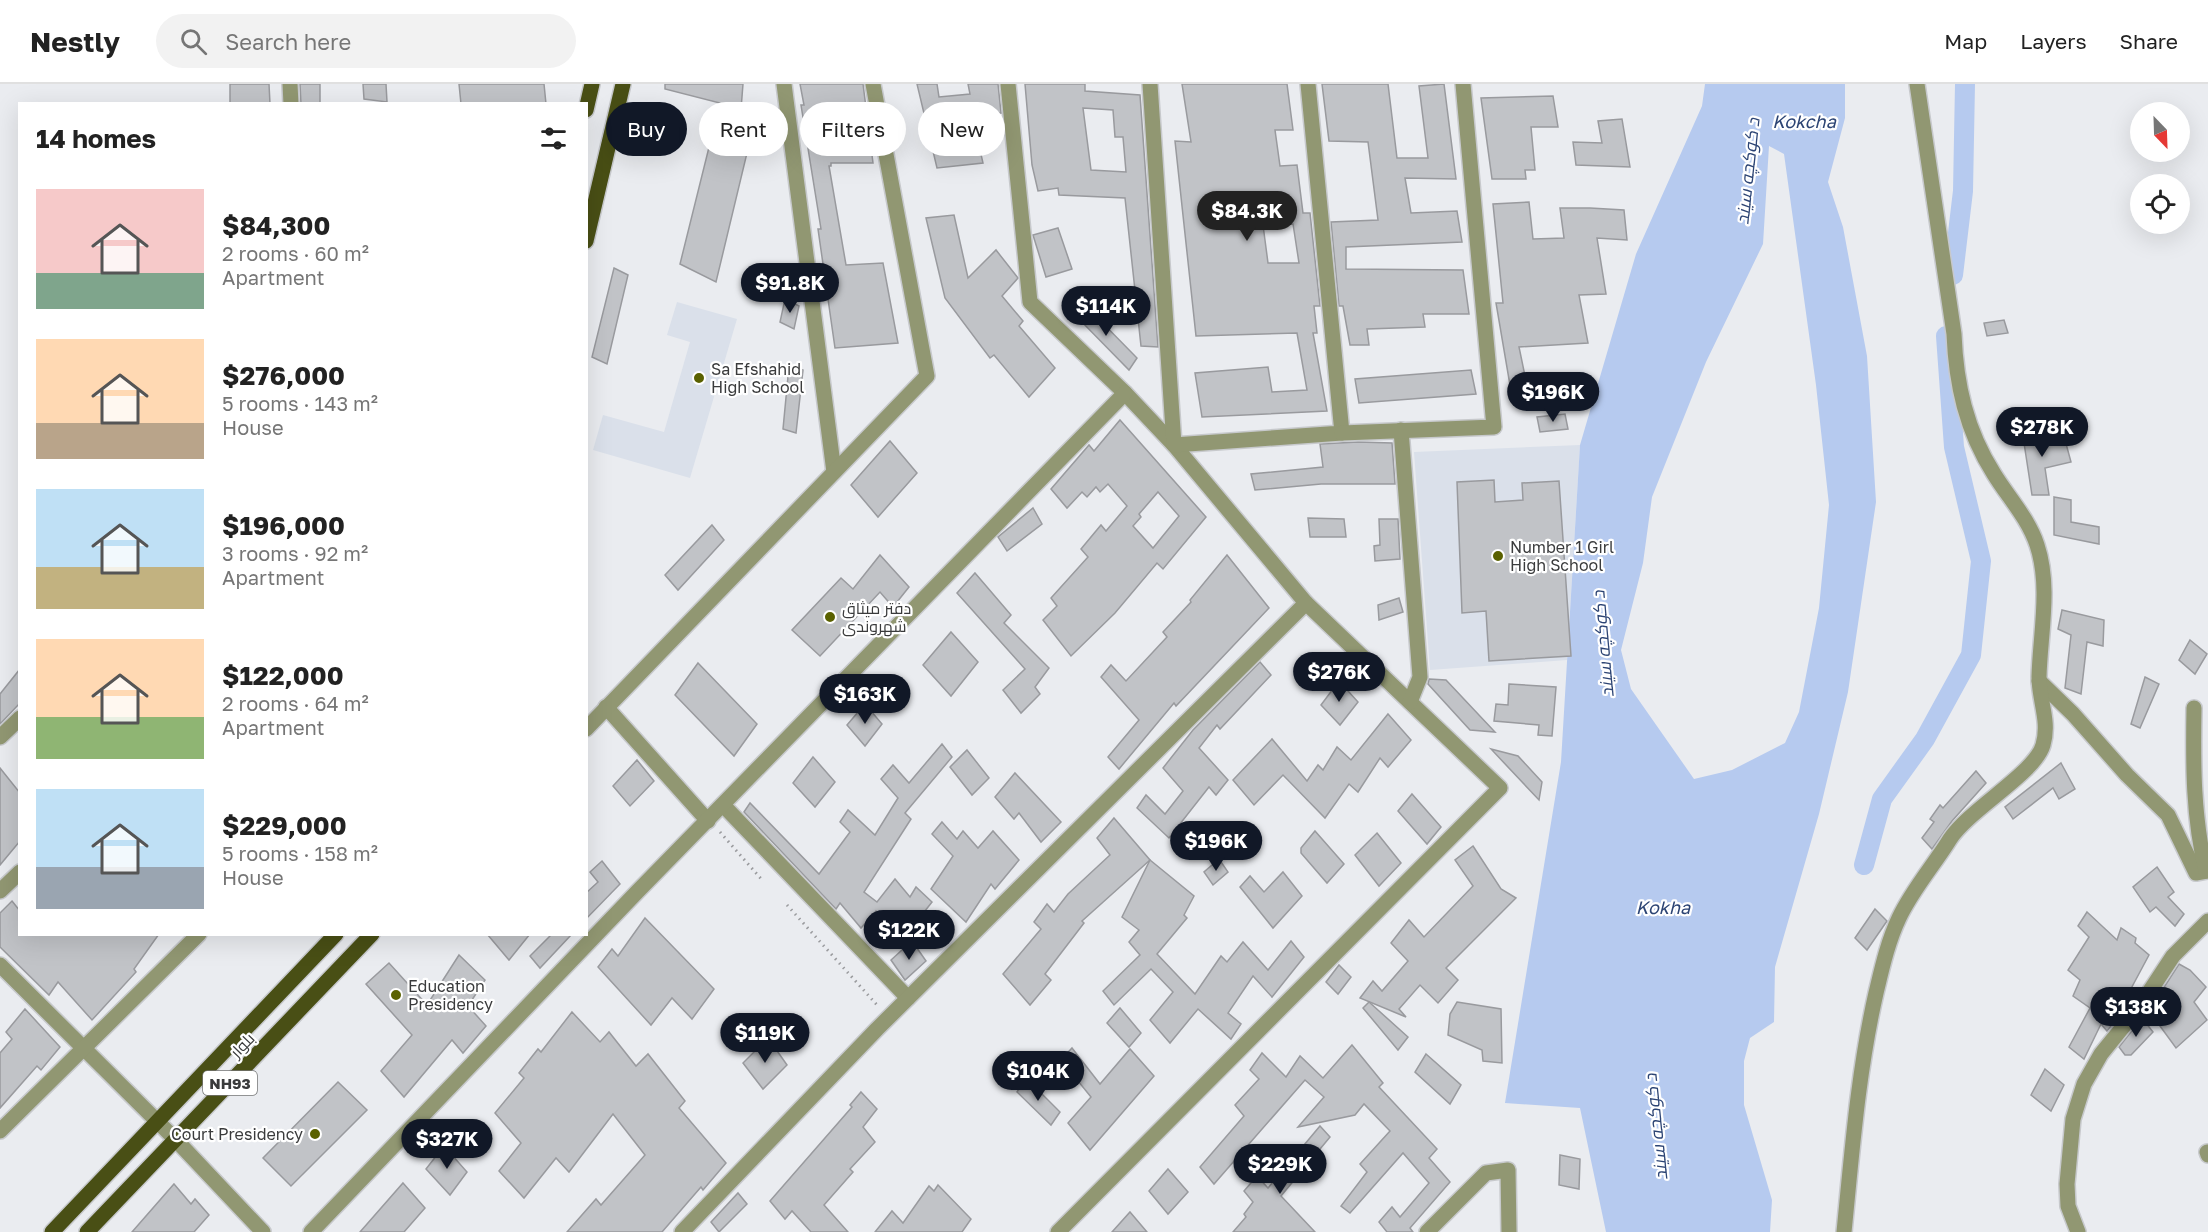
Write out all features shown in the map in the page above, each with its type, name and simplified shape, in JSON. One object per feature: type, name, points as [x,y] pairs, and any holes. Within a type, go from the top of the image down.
[{"type":"main road","points":[[588,102],[592,84]]},
{"type":"main road","points":[[588,233],[623,84]]},
{"type":"main road","name":"بلوار","points":[[52,1232],[334,936]]},
{"type":"main road","name":"بلوار","points":[[87,1232],[370,936]]},
{"type":"street","points":[[290,84],[291,102]]},
{"type":"street","points":[[784,84],[834,472]]},
{"type":"street","points":[[588,727],[927,376],[873,84]]},
{"type":"street","points":[[1008,84],[1029,302],[1125,393],[1174,445],[1306,603],[1500,788],[1058,1232]]},
{"type":"street","points":[[1150,84],[1174,445]]},
{"type":"street","points":[[1308,84],[1342,433]]},
{"type":"street","points":[[1174,445],[1342,433],[1494,428],[1463,84]]},
{"type":"street","points":[[1844,1232],[1863,1049],[1883,965],[1900,917],[1954,833],[1977,808],[2022,773],[2043,747],[2047,720],[2039,681],[2044,594],[2037,545],[2019,508],[1994,473],[1968,425],[1955,370],[1954,334],[1917,84]]},
{"type":"street","points":[[311,1232],[1125,393]]},
{"type":"street","points":[[1401,430],[1420,677],[1410,702]]},
{"type":"street","points":[[682,1232],[888,1018],[1306,603]]},
{"type":"street","points":[[2039,681],[2073,714],[2127,776],[2168,815],[2196,873],[2207,871],[2198,837],[2192,778],[2194,708]]},
{"type":"street","points":[[606,706],[709,820]]},
{"type":"street","points":[[0,737],[18,720]]},
{"type":"street","points":[[723,805],[908,998]]},
{"type":"street","points":[[0,891],[18,874]]},
{"type":"street","points":[[2078,1232],[2068,1206],[2067,1184],[2073,1119],[2084,1084],[2101,1054],[2140,1006],[2174,956],[2208,921]]},
{"type":"street","points":[[0,1131],[197,936]]},
{"type":"street","points":[[0,965],[159,1122],[263,1232]]},
{"type":"street","points":[[1427,1232],[1485,1173],[1508,1170],[1509,1232]]},
{"type":"path","points":[[709,820],[763,881]]},
{"type":"path","points":[[787,905],[888,1018]]},
{"type":"shaded area","name":"Sa Efshahid High School","points":[[677,302],[737,319],[690,478],[593,450],[603,415],[664,432],[690,342],[667,335]]},
{"type":"shaded area","name":"Number 1 Girl High School","points":[[1580,445],[1567,660],[1430,670],[1414,452]]},
{"type":"water","name":"Kokha","points":[[1705,84],[1845,84],[1845,118],[1828,182],[1843,227],[1867,356],[1876,502],[1848,692],[1819,814],[1775,967],[1774,1022],[1750,1038],[1744,1061],[1744,1105],[1772,1200],[1770,1232],[1606,1232],[1580,1108],[1505,1103],[1561,762],[1580,445],[1636,254],[1702,106]],"holes":[[[1769,146],[1784,154],[1816,385],[1829,505],[1819,608],[1799,712],[1785,743],[1732,770],[1694,779],[1631,689],[1621,650],[1643,563],[1652,497],[1706,362],[1763,244]]]},
{"type":"building","points":[[230,84],[269,84],[270,102],[230,102]]},
{"type":"building","points":[[300,84],[320,84],[320,102],[301,102]]},
{"type":"building","points":[[363,84],[386,84],[387,102],[364,99]]},
{"type":"building","points":[[459,84],[544,84],[546,102],[461,102]]},
{"type":"building","points":[[665,84],[743,84],[742,102],[716,102],[665,89]]},
{"type":"building","points":[[800,84],[863,84],[865,102],[803,102]]},
{"type":"building","points":[[917,84],[937,84],[939,97],[970,94],[968,84],[998,84],[1000,102],[921,102]]},
{"type":"building","points":[[1025,84],[1085,84],[1085,91],[1140,95],[1158,347],[1141,346],[1125,198],[1059,195],[1058,188],[1038,191],[1032,165]],"holes":[[[1083,108],[1113,110],[1115,137],[1123,137],[1126,172],[1091,170]]]},
{"type":"building","points":[[1182,84],[1287,84],[1293,130],[1275,130],[1280,166],[1297,165],[1303,213],[1310,213],[1320,306],[1314,306],[1317,333],[1313,333],[1327,411],[1202,417],[1195,373],[1268,367],[1272,392],[1307,390],[1297,333],[1196,336],[1175,141],[1191,142]],"holes":[[[1293,224],[1299,263],[1268,263],[1263,225]]]},
{"type":"building","points":[[1322,84],[1388,84],[1397,158],[1428,158],[1419,86],[1444,84],[1456,179],[1405,178],[1411,213],[1457,211],[1462,242],[1346,247],[1346,269],[1463,270],[1469,314],[1423,314],[1425,327],[1367,329],[1369,345],[1350,345],[1343,306],[1339,306],[1331,222],[1378,220],[1368,142],[1329,141]]},
{"type":"building","points":[[1553,96],[1558,127],[1531,127],[1535,170],[1525,170],[1526,179],[1492,179],[1481,98]]},
{"type":"building","points":[[1622,119],[1630,167],[1576,165],[1573,142],[1602,143],[1598,121]]},
{"type":"building","points":[[707,156],[746,156],[716,282],[680,264]]},
{"type":"building","points":[[809,156],[872,156],[873,163],[831,163],[829,166],[846,265],[883,263],[898,343],[835,348],[818,229],[821,229]]},
{"type":"building","points":[[934,156],[981,156],[983,163],[937,168]]},
{"type":"building","points":[[1529,202],[1533,239],[1564,238],[1560,208],[1590,208],[1624,210],[1627,240],[1597,238],[1606,294],[1579,295],[1588,343],[1519,347],[1525,376],[1532,376],[1536,396],[1512,397],[1496,303],[1503,303],[1493,204]]},
{"type":"building","points":[[954,215],[968,278],[996,250],[1018,278],[1002,296],[1023,321],[1019,326],[1055,368],[1029,397],[994,355],[990,358],[945,298],[926,218]]},
{"type":"building","points":[[1058,228],[1072,269],[1046,277],[1033,235]]},
{"type":"building","points":[[614,268],[628,275],[607,364],[592,357]]},
{"type":"building","points":[[785,299],[799,306],[794,329],[780,322]]},
{"type":"building","points":[[1084,304],[1137,358],[1129,370],[1076,316]]},
{"type":"building","points":[[2004,320],[2008,333],[1987,336],[1984,323]]},
{"type":"building","points":[[789,366],[803,370],[796,433],[783,429]]},
{"type":"building","points":[[1471,370],[1476,394],[1359,403],[1355,379]]},
{"type":"building","points":[[1565,414],[1568,429],[1540,432],[1537,417]]},
{"type":"building","points":[[1120,420],[1206,517],[1163,569],[1157,563],[1115,613],[1071,656],[1043,620],[1057,606],[1051,598],[1088,557],[1081,549],[1101,525],[1106,531],[1127,506],[1108,484],[1100,492],[1096,487],[1087,497],[1082,492],[1067,508],[1051,489],[1089,445],[1094,451]],"holes":[[[1158,492],[1179,516],[1153,548],[1133,526],[1141,517],[1139,514]]]},
{"type":"building","points":[[2045,428],[2048,444],[2065,440],[2071,462],[2045,468],[2049,495],[2032,495],[2022,430]]},
{"type":"building","points":[[890,441],[917,473],[878,517],[851,485]]},
{"type":"building","points":[[1392,443],[1395,484],[1321,484],[1255,490],[1251,474],[1323,467],[1320,444]]},
{"type":"building","points":[[1494,480],[1495,502],[1523,500],[1522,483],[1559,481],[1571,656],[1489,661],[1486,611],[1462,613],[1457,482]]},
{"type":"building","points":[[2054,497],[2071,500],[2071,522],[2099,527],[2099,544],[2054,535]]},
{"type":"building","points":[[1033,508],[1042,524],[1007,551],[998,537]]},
{"type":"building","points":[[1308,518],[1344,519],[1346,537],[1310,537]]},
{"type":"building","points":[[1379,519],[1398,519],[1400,559],[1375,561],[1374,546],[1380,545]]},
{"type":"building","points":[[712,525],[724,540],[678,590],[665,575]]},
{"type":"building","name":"دفتر میثاق شهروندی","points":[[880,555],[909,587],[893,607],[880,592],[820,656],[792,630],[841,578],[853,589]]},
{"type":"building","points":[[1227,555],[1269,608],[1176,706],[1174,703],[1119,769],[1108,757],[1139,720],[1101,677],[1111,665],[1126,681],[1167,637],[1163,632],[1191,602],[1190,600]]},
{"type":"building","points":[[975,573],[1011,615],[1004,623],[1049,668],[1035,687],[1040,694],[1021,713],[1003,690],[1025,669],[957,593]]},
{"type":"building","points":[[1399,598],[1403,612],[1379,620],[1378,605]]},
{"type":"building","points":[[2062,610],[2104,620],[2103,646],[2087,642],[2081,694],[2065,688],[2071,635],[2058,629]]},
{"type":"building","points":[[951,632],[978,662],[951,696],[923,665]]},
{"type":"building","points":[[2190,640],[2207,654],[2195,674],[2179,660]]},
{"type":"building","points":[[1260,662],[1271,675],[1220,729],[1217,725],[1199,748],[1228,780],[1216,795],[1209,787],[1169,838],[1137,808],[1146,795],[1165,814],[1183,791],[1163,768],[1193,730]]},
{"type":"building","points":[[698,663],[757,724],[734,756],[675,695]]},
{"type":"building","points":[[18,672],[18,705],[0,724],[0,694]]},
{"type":"building","points":[[2145,677],[2159,684],[2140,728],[2131,724]]},
{"type":"building","points":[[1429,679],[1446,680],[1495,732],[1470,730],[1428,684]]},
{"type":"building","points":[[1339,681],[1358,702],[1340,725],[1321,705]]},
{"type":"building","points":[[1509,684],[1556,687],[1552,736],[1538,735],[1539,725],[1494,721],[1496,704],[1508,705]]},
{"type":"building","points":[[865,704],[882,724],[865,746],[847,725]]},
{"type":"building","points":[[1388,714],[1411,740],[1388,767],[1380,758],[1358,792],[1349,784],[1325,818],[1283,775],[1254,805],[1233,780],[1272,739],[1307,781],[1318,765],[1323,770],[1337,747],[1351,760]]},
{"type":"building","points":[[942,744],[952,757],[905,813],[911,819],[864,892],[877,902],[895,879],[910,897],[916,887],[932,902],[902,940],[876,911],[861,928],[840,903],[836,909],[744,812],[750,803],[819,874],[850,832],[840,822],[848,810],[875,835],[898,798],[881,779],[893,765],[909,783]]},
{"type":"building","points":[[1491,749],[1518,756],[1542,782],[1539,800]]},
{"type":"building","points":[[967,750],[989,778],[972,795],[950,767]]},
{"type":"building","points":[[813,757],[835,782],[815,807],[793,783]]},
{"type":"building","points":[[637,760],[654,781],[630,806],[613,786]]},
{"type":"building","points":[[2061,763],[2075,789],[2059,799],[2053,788],[2013,819],[2005,807]]},
{"type":"building","points":[[0,768],[18,790],[18,843],[0,865]]},
{"type":"building","points":[[1976,771],[1986,783],[1952,821],[1932,849],[1922,838],[1934,822],[1930,819],[1940,805],[1943,808]]},
{"type":"building","points":[[1015,773],[1061,822],[1041,842],[1019,813],[1014,819],[995,797]]},
{"type":"building","points":[[1412,794],[1441,827],[1427,844],[1398,811]]},
{"type":"building","points":[[1114,818],[1150,860],[1082,921],[1084,923],[1045,974],[1051,980],[1030,1005],[1003,974],[1041,929],[1034,922],[1047,904],[1054,912],[1068,894],[1110,855],[1097,838]]},
{"type":"building","points":[[942,822],[957,839],[963,831],[978,848],[993,831],[1019,860],[995,889],[991,884],[966,922],[931,889],[953,856],[932,834]]},
{"type":"building","points":[[1315,831],[1344,864],[1327,883],[1301,853],[1301,848]]},
{"type":"building","points":[[1377,833],[1401,863],[1379,886],[1355,855]]},
{"type":"building","points":[[1473,846],[1501,889],[1516,898],[1446,968],[1458,980],[1438,1003],[1420,985],[1399,1009],[1406,1017],[1360,998],[1373,981],[1382,991],[1408,961],[1391,943],[1409,920],[1424,937],[1473,886],[1455,860]]},
{"type":"building","points":[[1219,859],[1228,872],[1213,885],[1204,872]]},
{"type":"building","points":[[1150,860],[1194,896],[1184,915],[1187,918],[1157,954],[1195,994],[1221,956],[1227,962],[1243,942],[1268,970],[1291,941],[1304,957],[1272,997],[1253,976],[1228,1013],[1241,1024],[1231,1039],[1198,1009],[1170,1043],[1150,1020],[1173,992],[1151,969],[1114,1005],[1103,991],[1140,955],[1129,942],[1139,930],[1122,917]]},
{"type":"building","points":[[602,861],[620,884],[588,917],[588,891],[598,882],[590,872]]},
{"type":"building","points":[[2157,867],[2174,892],[2168,897],[2184,914],[2175,926],[2156,907],[2150,912],[2133,887]]},
{"type":"building","points":[[1283,872],[1302,896],[1273,928],[1240,887],[1250,876],[1264,892]]},
{"type":"building","points":[[12,901],[18,908],[18,936],[158,936],[134,969],[136,972],[92,1020],[58,982],[49,995],[0,947],[0,913]]},
{"type":"building","points":[[1875,909],[1887,921],[1867,950],[1855,938]]},
{"type":"building","points":[[2087,912],[2117,940],[2121,928],[2136,938],[2135,943],[2149,955],[2111,1026],[2107,1031],[2101,1024],[2084,1059],[2069,1047],[2090,1008],[2073,996],[2080,980],[2068,970],[2089,937],[2078,926]]},
{"type":"building","points":[[645,918],[714,989],[692,1019],[672,998],[651,1025],[598,967],[612,949],[618,956]]},
{"type":"building","points":[[489,936],[528,936],[509,960]]},
{"type":"building","points":[[550,936],[570,936],[540,968],[530,956]]},
{"type":"building","points":[[912,941],[926,961],[905,980],[891,960]]},
{"type":"building","points":[[459,955],[485,980],[468,1006],[486,1026],[463,1053],[452,1040],[404,1097],[381,1071],[412,1035],[366,984],[389,963],[427,1005]]},
{"type":"building","points":[[2179,964],[2190,970],[2206,987],[2194,1002],[2207,1020],[2176,1048],[2160,1026],[2178,1009],[2161,992]]},
{"type":"building","points":[[1339,965],[1351,977],[1338,994],[1326,982]]},
{"type":"building","points":[[1369,1002],[1408,1037],[1398,1050],[1363,1008]]},
{"type":"building","points":[[1457,1002],[1501,1009],[1502,1063],[1483,1061],[1482,1050],[1448,1035],[1450,1014]]},
{"type":"building","points":[[1120,1008],[1141,1033],[1129,1047],[1107,1023]]},
{"type":"building","points":[[25,1009],[60,1047],[41,1070],[37,1066],[0,1108],[0,1053],[12,1039],[6,1032]]},
{"type":"building","points":[[572,1012],[600,1042],[609,1032],[636,1066],[648,1054],[685,1101],[679,1108],[726,1163],[703,1190],[701,1187],[662,1232],[567,1232],[596,1199],[601,1205],[645,1155],[613,1114],[569,1172],[556,1158],[524,1198],[499,1171],[521,1143],[495,1113],[524,1078],[519,1073],[538,1049],[541,1052]]},
{"type":"building","points":[[2142,1018],[2153,1032],[2131,1055],[2125,1055],[2119,1047]]},
{"type":"building","points":[[768,1038],[787,1065],[763,1089],[743,1063]]},
{"type":"building","points":[[1352,1045],[1383,1083],[1379,1087],[1437,1149],[1429,1158],[1450,1182],[1410,1228],[1413,1232],[1387,1232],[1379,1222],[1392,1207],[1400,1217],[1429,1183],[1403,1153],[1350,1213],[1341,1206],[1367,1172],[1360,1164],[1390,1131],[1364,1104],[1355,1115],[1298,1127],[1324,1097],[1305,1080],[1214,1184],[1200,1167],[1244,1116],[1235,1105],[1259,1079],[1250,1070],[1262,1053],[1286,1077],[1300,1056],[1323,1078]]},
{"type":"building","points":[[1072,1048],[1100,1084],[1130,1049],[1154,1076],[1090,1150],[1068,1123],[1091,1097],[1061,1060]]},
{"type":"building","points":[[1426,1054],[1461,1085],[1450,1104],[1415,1072]]},
{"type":"building","points":[[2045,1069],[2064,1085],[2051,1111],[2031,1095]]},
{"type":"building","points":[[1026,1078],[1060,1112],[1051,1125],[1017,1092]]},
{"type":"building","name":"Court Presidency","points":[[338,1082],[367,1110],[291,1186],[263,1158]]},
{"type":"building","points":[[861,1092],[877,1109],[863,1127],[875,1142],[850,1169],[853,1172],[824,1205],[848,1232],[811,1232],[792,1211],[785,1219],[770,1201],[852,1107],[850,1105]]},
{"type":"building","points":[[1320,1126],[1330,1137],[1281,1196],[1315,1232],[1233,1232],[1246,1217],[1244,1214],[1253,1202],[1244,1191],[1257,1176],[1268,1188]]},
{"type":"building","points":[[444,1146],[467,1172],[450,1195],[426,1169]]},
{"type":"building","points":[[1560,1155],[1580,1159],[1579,1189],[1559,1185]]},
{"type":"building","points":[[1168,1169],[1188,1192],[1168,1214],[1149,1191]]},
{"type":"building","points":[[403,1183],[425,1208],[404,1232],[360,1232]]},
{"type":"building","points":[[174,1184],[191,1204],[195,1199],[209,1215],[194,1232],[132,1232]]},
{"type":"building","points":[[938,1185],[971,1219],[962,1232],[875,1232],[892,1211],[903,1223],[929,1186],[934,1191]]},
{"type":"building","points":[[738,1193],[747,1204],[719,1232],[711,1222]]},
{"type":"building","points":[[1130,1212],[1147,1232],[1112,1232]]},
{"type":"waterway","points":[[1953,275],[1963,191],[1965,84]]},
{"type":"waterway","points":[[1864,865],[1882,799],[1925,739],[1971,655],[1981,561],[1954,447],[1946,336]]},
{"type":"place","name":"Sa Efshahid High School","points":[[699,378]]},
{"type":"place","name":"Number 1 Girl High School","points":[[1498,556]]},
{"type":"place","name":"دفتر میثاق شهروندی","points":[[830,617]]},
{"type":"place","name":"Education Presidency","points":[[396,995]]},
{"type":"place","name":"Court Presidency","points":[[315,1134]]},
{"type":"water label","name":"Kokcha","points":[[1804,121]]},
{"type":"water label","name":"د کوکچه سیند","points":[[1747,171]]},
{"type":"water label","name":"د کوکچه سیند","points":[[1602,644]]},
{"type":"water label","name":"د کوکچه سیند","points":[[1655,1127]]}]
